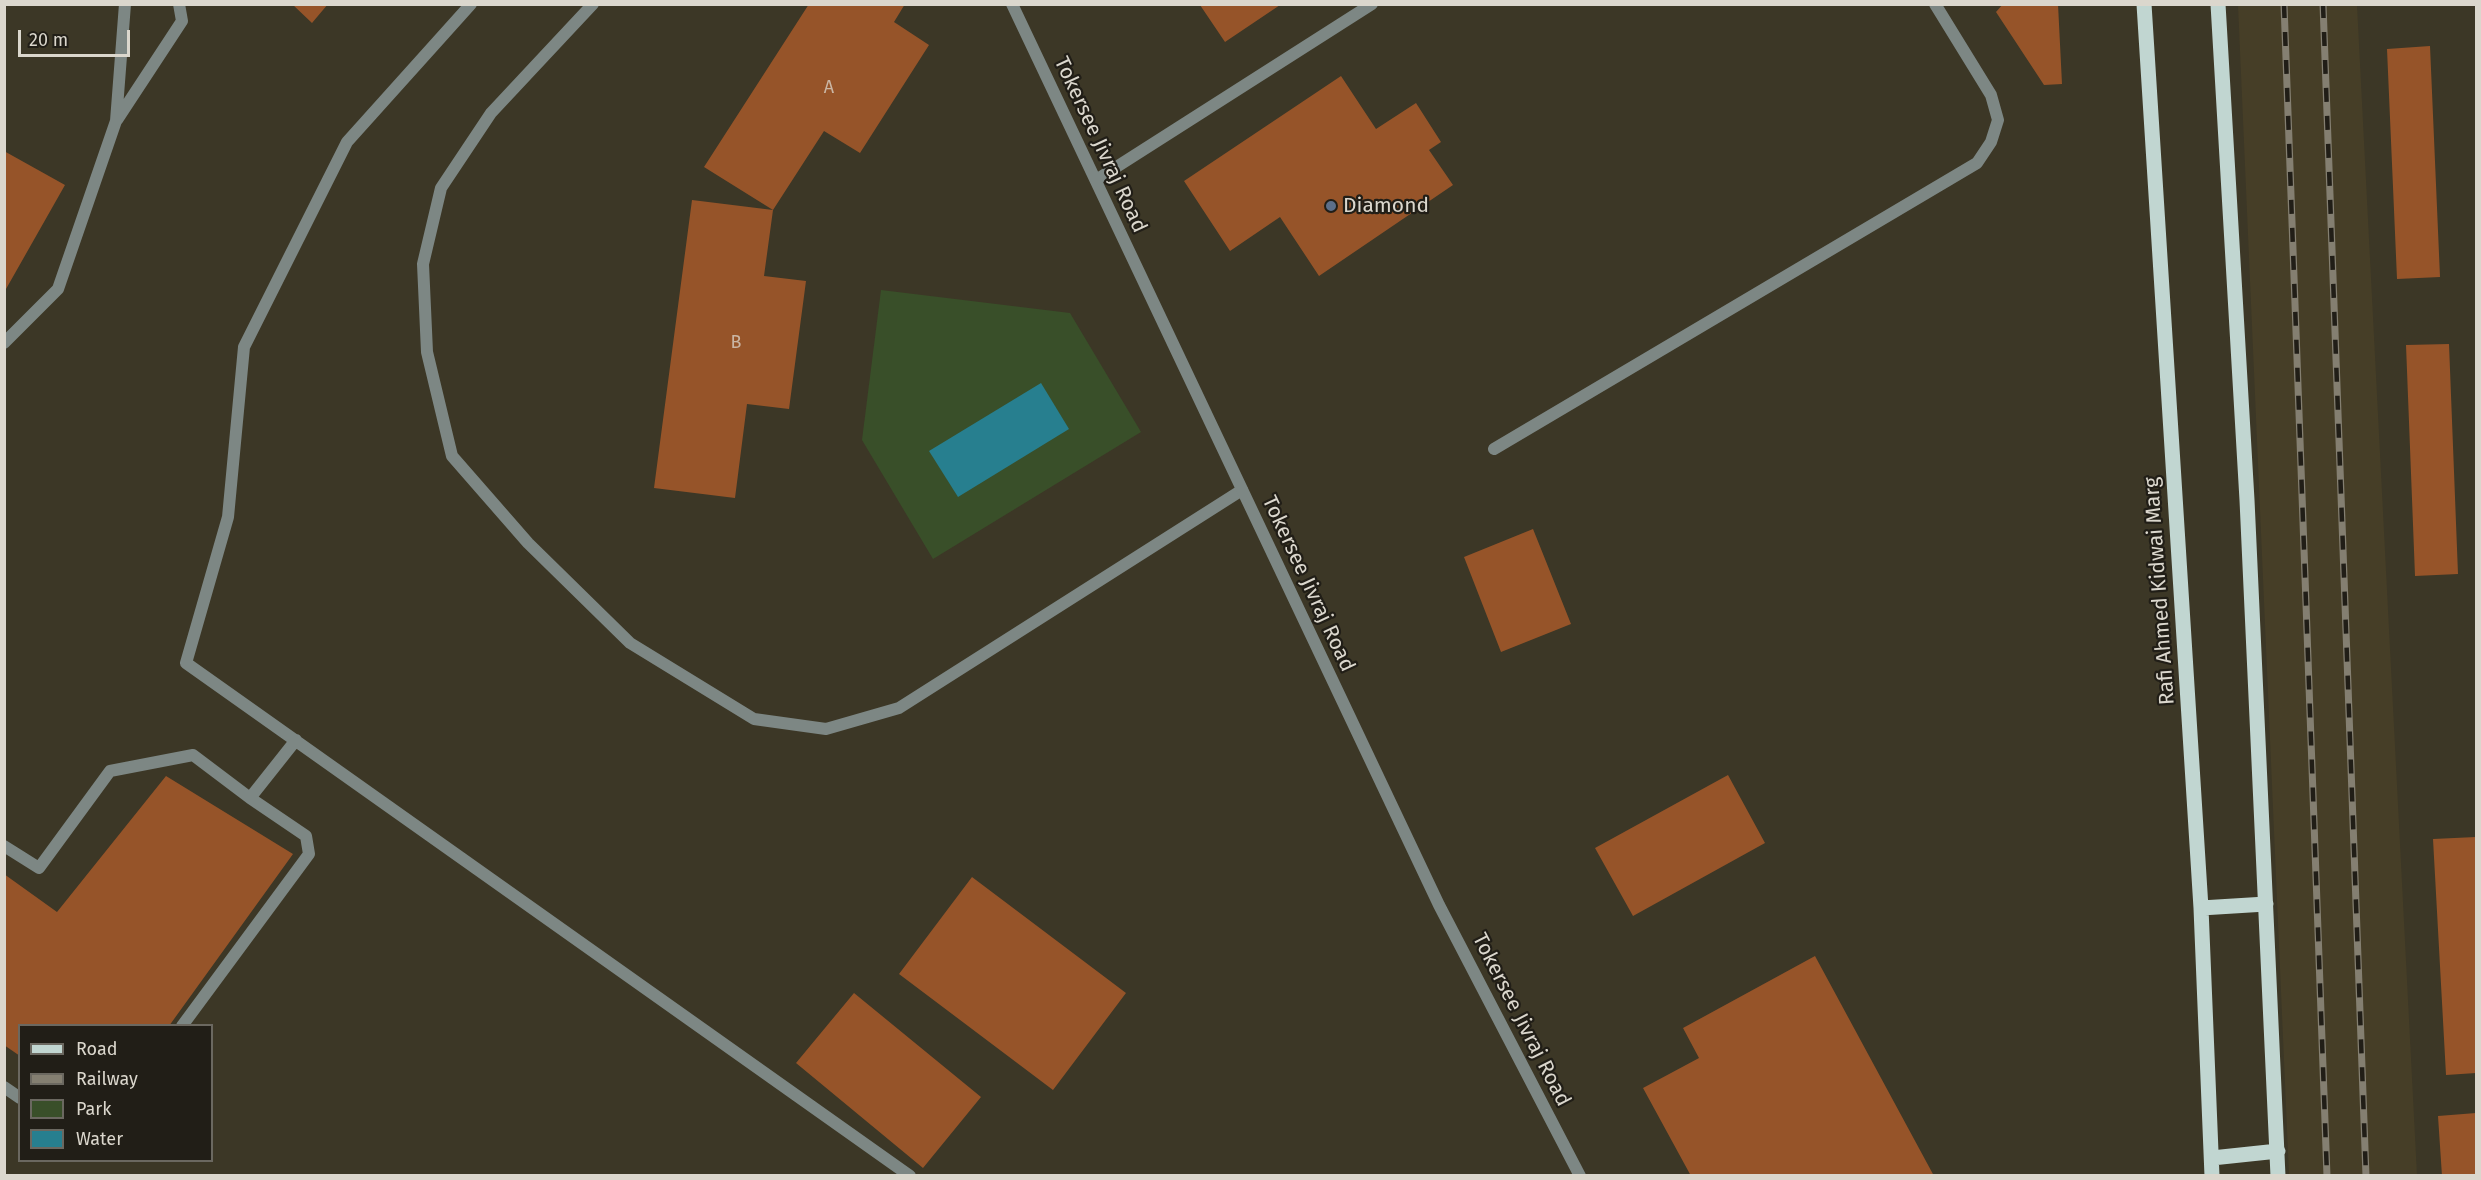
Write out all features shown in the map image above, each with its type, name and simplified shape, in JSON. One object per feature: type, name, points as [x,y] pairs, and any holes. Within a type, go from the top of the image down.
[{"type":"main road","name":"Rafi Ahmed Kidwai Marg","points":[[2144,4],[2201,908],[2212,1176]]},
{"type":"main road","points":[[2218,4],[2246,488],[2278,1176]]},
{"type":"main road","points":[[2201,908],[2266,904]]},
{"type":"main road","points":[[2211,1158],[2278,1151]]},
{"type":"street","points":[[116,121],[125,4]]},
{"type":"street","points":[[4,343],[58,289],[116,121],[182,21],[179,4]]},
{"type":"street","points":[[471,4],[346,142],[244,347],[228,517],[186,663],[910,1176]]},
{"type":"street","points":[[593,4],[491,113],[441,188],[423,264],[427,352],[452,456],[528,543],[630,644],[754,719],[826,729],[899,708],[1242,490]]},
{"type":"street","name":"Tokersee Jivraj Road","points":[[1012,4],[1439,905],[1580,1176]]},
{"type":"street","points":[[1096,180],[1372,4]]},
{"type":"street","points":[[1494,449],[1977,163],[1991,142],[1998,120],[1991,95],[1935,4]]},
{"type":"street","points":[[250,798],[296,740]]},
{"type":"street","points":[[4,846],[39,868],[110,771],[193,755],[306,836],[309,854],[183,1024]]},
{"type":"street","points":[[4,1087],[18,1097]]},
{"type":"shaded area","points":[[2238,5],[2357,5],[2417,1175],[2289,1175]]},
{"type":"green space","points":[[881,290],[1070,313],[1141,432],[933,559],[862,440]]},
{"type":"water","points":[[1041,383],[1069,429],[958,497],[929,451]]},
{"type":"building","points":[[292,4],[328,4],[312,23]]},
{"type":"building","points":[[809,4],[905,4],[894,22],[929,45],[860,153],[824,131],[773,210],[704,167]]},
{"type":"building","points":[[2003,4],[2058,4],[2062,84],[2044,85],[1996,12]]},
{"type":"building","points":[[1200,5],[1280,5],[1225,42]]},
{"type":"building","points":[[2430,46],[2440,277],[2397,279],[2387,49]]},
{"type":"building","points":[[1341,76],[1376,129],[1416,103],[1441,142],[1429,150],[1453,185],[1319,276],[1280,217],[1230,251],[1184,181]]},
{"type":"building","points":[[4,151],[65,185],[6,289],[4,288]]},
{"type":"building","points":[[692,200],[773,210],[764,276],[806,281],[789,409],[747,404],[735,498],[654,488]]},
{"type":"building","points":[[2449,344],[2458,574],[2415,576],[2406,345]]},
{"type":"building","points":[[1533,529],[1571,624],[1501,652],[1464,557]]},
{"type":"building","points":[[1728,775],[1765,843],[1633,916],[1595,848]]},
{"type":"building","points":[[166,776],[293,854],[170,1024],[18,1024],[18,1055],[4,1045],[4,874],[57,912]]},
{"type":"building","points":[[2476,837],[2476,1073],[2446,1075],[2433,839]]},
{"type":"building","points":[[972,877],[1126,993],[1053,1090],[899,974]]},
{"type":"building","points":[[1815,956],[1934,1176],[1691,1176],[1643,1088],[1699,1058],[1683,1028]]},
{"type":"building","points":[[854,993],[981,1097],[923,1168],[796,1063]]},
{"type":"building","points":[[2476,1113],[2476,1176],[2442,1176],[2438,1116]]},
{"type":"railway","points":[[2284,4],[2327,1176]]},
{"type":"railway","points":[[2323,4],[2366,1176]]},
{"type":"place","name":"Diamond","points":[[1331,206]]}]
